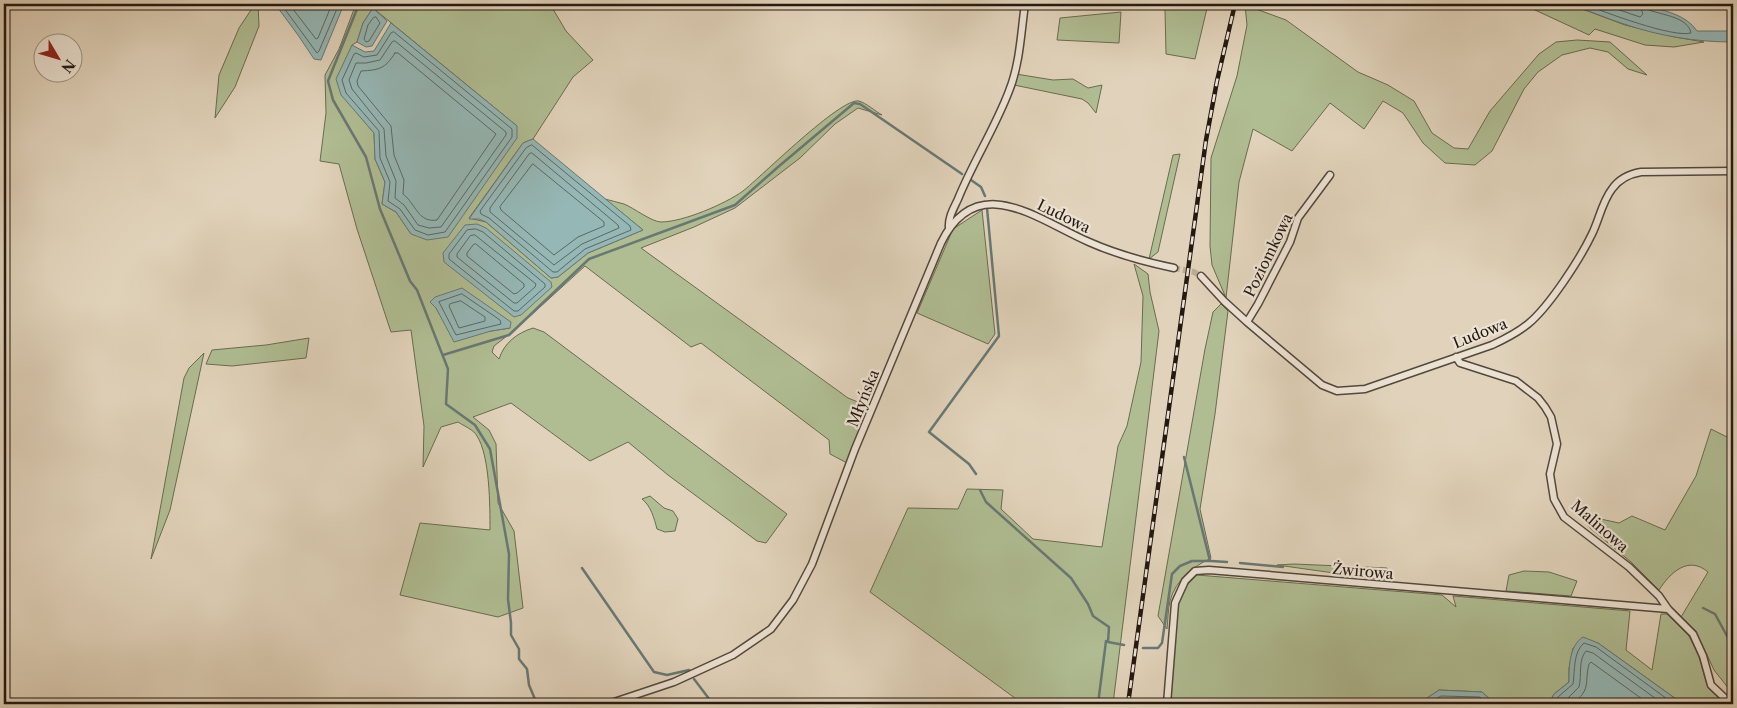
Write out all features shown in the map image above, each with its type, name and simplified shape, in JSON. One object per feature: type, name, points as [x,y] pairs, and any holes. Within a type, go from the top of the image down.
[{"type":"street","name":"Młyńska","points":[[608,704],[674,682],[733,655],[771,628],[793,600],[812,564],[863,431],[941,243],[949,228],[949,220],[964,184],[998,117],[1010,88],[1017,58],[1025,4]]},
{"type":"street","name":"Ludowa","points":[[1201,276],[1247,322],[1314,379],[1329,388],[1337,390],[1364,389],[1510,337],[1523,328],[1539,314],[1582,252],[1593,232],[1609,192],[1620,180],[1631,174],[1641,172],[1733,171]]},
{"type":"street","name":"Poziomkowa","points":[[1247,322],[1290,242],[1298,218],[1330,175]]},
{"type":"street","name":"Ludowa","points":[[949,228],[964,213],[976,206],[998,203],[1026,212],[1104,248],[1141,261],[1174,268]]},
{"type":"street","name":"Malinowa","points":[[1456,357],[1460,363],[1516,381],[1538,398],[1551,417],[1557,444],[1550,474],[1554,499],[1564,517],[1629,567],[1659,596],[1668,609],[1693,634],[1703,656],[1711,686],[1731,704]]},
{"type":"street","name":"Żwirowa","points":[[1167,704],[1175,602],[1185,582],[1195,571],[1210,570],[1668,609]]},
{"type":"green space","points":[[255,4],[258,4],[259,26],[235,87],[215,118],[219,75],[239,28]]},
{"type":"green space","points":[[356,4],[550,4],[566,31],[593,60],[573,77],[533,139],[523,143],[469,218],[486,222],[551,278],[558,277],[588,253],[643,230],[605,199],[624,204],[661,222],[692,216],[715,207],[743,191],[819,124],[850,103],[859,101],[882,115],[858,108],[835,124],[800,158],[735,208],[641,248],[848,398],[870,407],[847,463],[830,454],[829,440],[701,343],[691,347],[585,266],[517,328],[494,346],[492,352],[499,359],[508,343],[522,333],[533,328],[544,332],[787,514],[766,543],[757,541],[668,475],[628,442],[590,461],[511,403],[473,417],[489,430],[496,444],[498,503],[514,531],[523,608],[498,617],[400,595],[420,523],[490,530],[487,468],[485,456],[476,434],[458,422],[441,427],[423,467],[424,426],[411,330],[391,332],[357,229],[339,164],[320,161],[326,113],[325,75],[339,49]],"holes":[[[373,8],[517,126],[411,234],[396,212],[382,204],[385,182],[375,159],[374,133],[342,95],[352,45],[357,42],[363,23]],[[436,308],[510,328],[491,331],[442,318]]]},
{"type":"green space","points":[[1169,4],[1208,4],[1195,59],[1166,54],[1165,9]]},
{"type":"green space","points":[[1522,4],[1569,4],[1625,25],[1704,42],[1674,47],[1645,45],[1595,29],[1589,35]]},
{"type":"green space","points":[[1245,5],[1286,20],[1358,72],[1388,85],[1414,101],[1432,133],[1454,148],[1468,149],[1490,111],[1539,54],[1556,42],[1577,40],[1610,42],[1647,75],[1628,69],[1608,52],[1590,48],[1562,55],[1538,72],[1524,89],[1492,151],[1475,165],[1445,163],[1423,143],[1403,113],[1383,101],[1364,129],[1330,103],[1292,151],[1253,129],[1239,182],[1226,298],[1212,265],[1210,246],[1211,158],[1237,76],[1247,25]]},
{"type":"green space","points":[[1121,12],[1119,43],[1057,40],[1060,18]]},
{"type":"green space","points":[[1016,74],[1053,80],[1073,79],[1088,88],[1102,85],[1096,113],[1082,99],[1014,85]]},
{"type":"green space","points":[[1180,154],[1158,252],[1149,259],[1173,155]]},
{"type":"green space","points":[[982,210],[995,334],[988,344],[917,313],[953,229]]},
{"type":"green space","points":[[1134,264],[1148,274],[1159,331],[1113,704],[1023,704],[870,592],[908,508],[958,509],[967,489],[1003,490],[1001,509],[1033,539],[1102,547],[1118,446],[1127,426],[1141,362],[1143,296]]},
{"type":"green space","points":[[1221,304],[1228,311],[1215,414],[1200,509],[1211,558],[1198,565],[1176,586],[1170,601],[1167,629],[1158,616],[1205,349],[1213,312]]},
{"type":"green space","points":[[309,338],[306,358],[232,366],[206,364],[212,350],[266,345]]},
{"type":"green space","points":[[204,353],[170,510],[151,559],[184,378],[189,368]]},
{"type":"green space","points":[[1711,429],[1733,440],[1733,694],[1714,670],[1696,631],[1681,617],[1708,572],[1701,567],[1693,565],[1680,568],[1668,578],[1659,590],[1631,562],[1590,528],[1577,509],[1596,518],[1619,523],[1632,516],[1665,530],[1696,476]]},
{"type":"green space","points":[[650,496],[664,508],[673,511],[678,519],[675,531],[665,532],[657,529],[650,509],[642,499]]},
{"type":"green space","points":[[1277,565],[1387,568],[1384,580]]},
{"type":"green space","points":[[1524,571],[1549,572],[1577,581],[1571,596],[1506,591],[1509,575]]},
{"type":"green space","points":[[1197,575],[1442,595],[1456,607],[1453,596],[1630,611],[1626,650],[1652,670],[1661,614],[1667,614],[1689,636],[1699,657],[1708,688],[1725,704],[1683,704],[1598,643],[1573,648],[1569,668],[1569,682],[1554,694],[1549,704],[1495,704],[1482,692],[1439,690],[1418,704],[1170,704],[1178,604],[1188,584]]},
{"type":"water","points":[[275,4],[344,4],[321,60],[314,59]]},
{"type":"water","points":[[1569,4],[1620,4],[1657,9],[1674,14],[1687,21],[1697,31],[1733,31],[1733,42],[1705,41],[1651,32],[1617,22]]},
{"type":"water","points":[[373,8],[387,21],[372,46],[366,47],[357,42],[363,23]]},
{"type":"water","points":[[391,23],[517,126],[517,138],[448,237],[427,240],[411,234],[396,212],[382,204],[385,182],[375,159],[374,133],[341,95],[336,79],[352,45],[365,52],[374,51]]},
{"type":"water","points":[[533,139],[643,230],[588,253],[558,277],[551,278],[486,222],[479,219],[469,219],[523,143]]},
{"type":"water","points":[[477,224],[486,228],[551,282],[552,287],[521,315],[514,317],[444,262],[443,253],[465,225]]},
{"type":"water","points":[[462,288],[511,322],[510,328],[491,331],[454,342],[436,308],[430,302],[435,297]]},
{"type":"water","points":[[1583,637],[1598,643],[1683,704],[1549,704],[1554,694],[1569,682],[1572,651]]},
{"type":"water","points":[[1439,690],[1482,692],[1495,704],[1418,704]]},
{"type":"waterway","points":[[359,4],[328,81],[333,100],[366,157],[380,209],[410,281],[417,290],[448,369],[446,404],[475,425],[490,449],[509,554],[508,599],[511,635],[519,649],[519,659],[527,669],[529,685],[537,704]]},
{"type":"waterway","points":[[443,355],[509,335],[589,259],[735,205],[854,103],[860,104],[962,174]]},
{"type":"waterway","points":[[971,180],[981,187],[985,196]]},
{"type":"waterway","points":[[976,474],[969,464],[929,432],[999,336],[987,208]]},
{"type":"waterway","points":[[1143,648],[1158,648],[1162,643],[1172,574],[1180,566],[1192,561],[1210,561],[1184,457]]},
{"type":"waterway","points":[[980,490],[986,502],[1071,578],[1088,604],[1093,616],[1109,627],[1108,642],[1124,645]]},
{"type":"waterway","points":[[1211,561],[1227,562]]},
{"type":"waterway","points":[[1240,563],[1283,567]]},
{"type":"waterway","points":[[582,568],[654,672],[667,675],[689,670]]},
{"type":"waterway","points":[[1703,608],[1715,614],[1733,647]]},
{"type":"waterway","points":[[1098,704],[1106,641]]},
{"type":"waterway","points":[[694,679],[713,704]]},
{"type":"tunnel","points":[[1174,268],[1194,272],[1201,276]]},
{"type":"railway","points":[[1128,704],[1206,140],[1217,81],[1235,4]]}]
